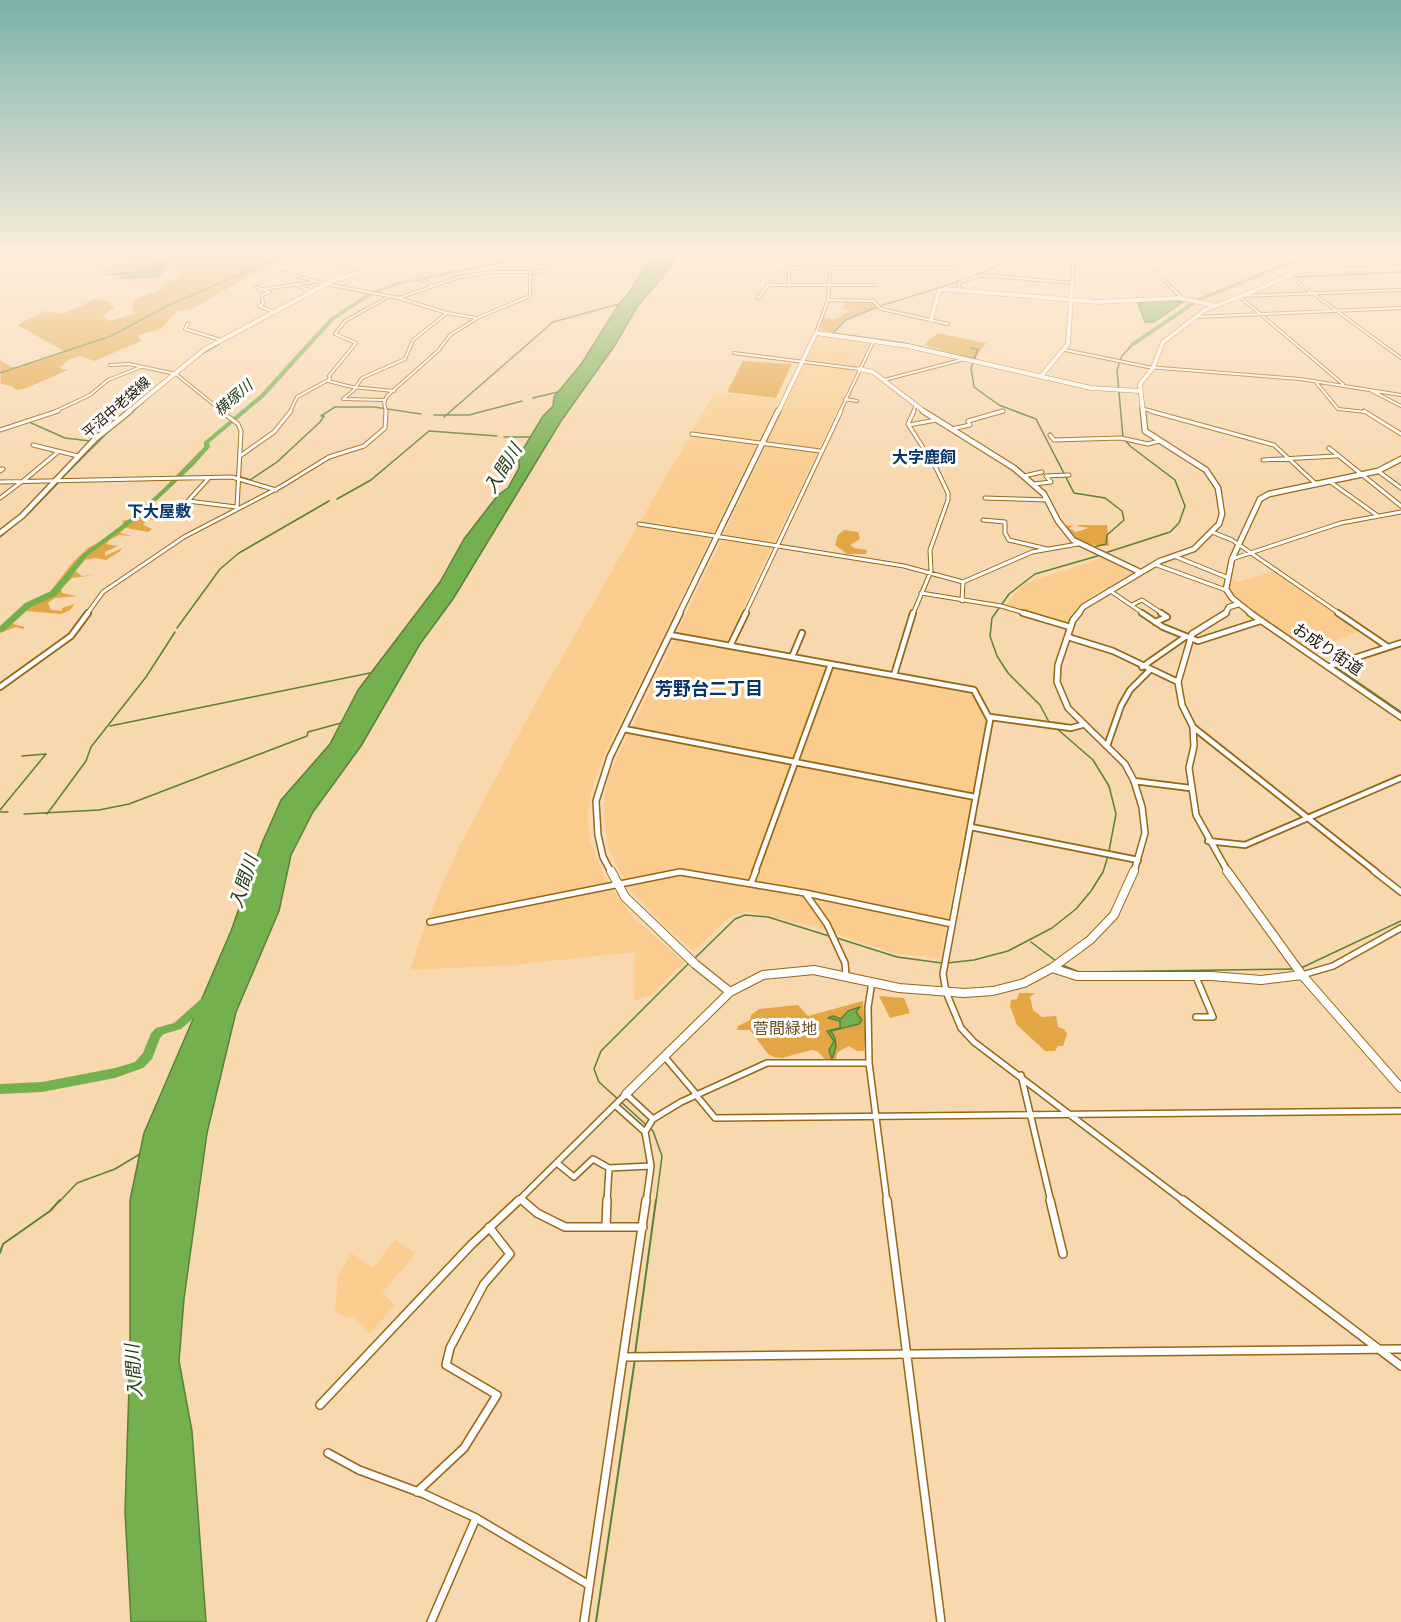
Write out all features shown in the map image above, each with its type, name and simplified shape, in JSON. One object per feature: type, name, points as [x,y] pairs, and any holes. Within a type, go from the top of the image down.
[{"type":"street","points":[[185,329],[221,340]]},
{"type":"street","name":"平沼中老袋線","points":[[0,533],[21,516],[78,456],[174,373],[221,340],[242,329]]},
{"type":"street","points":[[240,456],[274,432],[294,407],[297,397],[328,381],[356,343],[335,334],[339,329]]},
{"type":"street","points":[[426,329],[416,337],[405,359],[362,378],[357,388],[344,400],[385,400],[439,350],[450,336],[461,329]]},
{"type":"street","points":[[730,992],[625,897],[603,857],[598,835],[596,801],[602,776],[624,729],[818,329]]},
{"type":"street","points":[[1041,376],[1065,350],[1069,341],[1070,329]]},
{"type":"street","points":[[320,1406],[489,1227],[558,1164],[730,992],[744,983],[771,972],[804,969],[846,975],[900,988],[972,993],[1004,990],[1033,979],[1052,968],[1090,940],[1114,915],[1130,884],[1138,860],[1145,825],[1134,781],[1125,764],[1082,725],[1068,708],[1057,682],[1056,670],[1070,627],[1083,607],[1154,564],[1194,549],[1212,532],[1222,514],[1216,482],[1199,464],[1159,441],[1144,429],[1140,391],[1143,379],[1153,368],[1163,342],[1180,329]]},
{"type":"street","points":[[1277,329],[1343,384]]},
{"type":"street","points":[[1362,329],[1401,358]]},
{"type":"street","points":[[816,333],[874,340],[1091,388],[1140,391]]},
{"type":"street","points":[[730,646],[874,340]]},
{"type":"street","points":[[1065,350],[1153,368],[1316,381],[1401,395]]},
{"type":"street","points":[[734,353],[870,370],[936,420],[1008,462],[1034,484],[1048,500],[1064,531],[1078,544],[1140,572]]},
{"type":"street","points":[[884,380],[965,359]]},
{"type":"street","points":[[110,365],[129,364],[174,373],[238,424],[241,431],[237,507]]},
{"type":"street","points":[[0,430],[63,409],[90,395],[108,380],[141,367]]},
{"type":"street","points":[[328,381],[357,388],[394,391]]},
{"type":"street","points":[[1316,381],[1338,409],[1363,410],[1401,434]]},
{"type":"street","points":[[1367,388],[1381,398],[1401,406]]},
{"type":"street","points":[[845,399],[857,401]]},
{"type":"street","points":[[0,687],[37,663],[71,636],[98,597],[111,586],[188,534],[276,489],[329,457],[364,446],[385,428],[385,400]]},
{"type":"street","points":[[894,675],[907,627],[930,573],[932,565],[930,550],[948,493],[936,468],[909,425],[908,420],[916,405]]},
{"type":"street","points":[[1141,408],[1271,444],[1316,484]]},
{"type":"street","points":[[951,429],[969,426],[968,421],[1003,411]]},
{"type":"street","points":[[909,425],[936,420]]},
{"type":"street","points":[[692,434],[820,451]]},
{"type":"street","points":[[1050,435],[1053,440],[1121,438],[1148,444],[1159,441]]},
{"type":"street","points":[[33,444],[78,456]]},
{"type":"street","points":[[1329,448],[1336,456],[1401,506]]},
{"type":"street","points":[[0,498],[58,452]]},
{"type":"street","points":[[1263,460],[1336,456]]},
{"type":"street","points":[[1154,564],[1226,590],[1226,577],[1232,559],[1260,499],[1269,494],[1378,471],[1401,459]]},
{"type":"street","points":[[1378,471],[1401,488]]},
{"type":"street","points":[[1024,476],[1042,472]]},
{"type":"street","points":[[1034,484],[1051,482],[1046,476],[1069,475]]},
{"type":"street","points":[[0,482],[53,483],[182,476],[239,478],[276,489]]},
{"type":"street","points":[[208,478],[188,501],[237,507]]},
{"type":"street","points":[[1329,481],[1378,516]]},
{"type":"street","points":[[1393,481],[1401,481]]},
{"type":"street","points":[[985,498],[1048,500]]},
{"type":"street","points":[[1232,559],[1253,554],[1341,523],[1401,512]]},
{"type":"street","points":[[983,520],[1005,522],[1005,532],[1010,540],[1047,549]]},
{"type":"street","points":[[639,524],[904,566],[963,582],[1024,556],[1047,549],[1078,544]]},
{"type":"street","points":[[1212,532],[1239,544],[1388,648]]},
{"type":"street","points":[[1173,556],[1226,577]]},
{"type":"street","points":[[962,601],[963,582]]},
{"type":"street","points":[[1109,590],[1155,622],[1187,637],[1202,640],[1260,621]]},
{"type":"street","name":"お成り街道","points":[[1226,590],[1260,621],[1330,666],[1401,717]]},
{"type":"street","points":[[921,594],[1014,609],[1070,627]]},
{"type":"street","points":[[1132,605],[1142,600],[1167,617],[1155,622]]},
{"type":"street","points":[[1142,667],[1204,625],[1224,615],[1229,607],[1239,604]]},
{"type":"street","points":[[792,657],[802,633]]},
{"type":"street","points":[[670,635],[974,690],[990,717],[943,974],[946,992],[966,1035],[1401,1366]]},
{"type":"street","points":[[1068,637],[1113,651],[1142,667],[1178,682]]},
{"type":"street","points":[[1187,637],[1178,682],[1182,705],[1193,727],[1194,746],[1189,768],[1190,788],[1199,824],[1244,897],[1302,975],[1401,1088]]},
{"type":"street","points":[[1330,666],[1401,643]]},
{"type":"street","points":[[751,883],[831,664]]},
{"type":"street","points":[[1107,746],[1121,706],[1130,690],[1150,670]]},
{"type":"street","points":[[990,717],[996,716],[1069,728],[1082,725]]},
{"type":"street","points":[[1193,727],[1401,892]]},
{"type":"street","points":[[624,729],[975,797]]},
{"type":"street","points":[[1208,841],[1245,845],[1401,778]]},
{"type":"street","points":[[1134,781],[1190,788]]},
{"type":"street","points":[[971,827],[1138,860]]},
{"type":"street","points":[[430,922],[680,872],[805,893],[952,924]]},
{"type":"street","points":[[805,893],[827,924],[845,963],[846,975]]},
{"type":"street","points":[[1052,968],[1077,976],[1261,980],[1302,975],[1333,966],[1401,928]]},
{"type":"street","points":[[1196,977],[1213,1017],[1196,1017]]},
{"type":"street","points":[[872,982],[868,1007],[869,1063],[941,1622]]},
{"type":"street","points":[[664,1056],[716,1118],[1029,1113],[1401,1111]]},
{"type":"street","points":[[649,1125],[697,1095],[767,1063],[869,1063]]},
{"type":"street","points":[[1021,1075],[1063,1254]]},
{"type":"street","points":[[584,1622],[651,1166],[649,1125],[626,1094]]},
{"type":"street","points":[[616,1105],[649,1125]]},
{"type":"street","points":[[558,1164],[574,1177],[593,1159],[609,1168],[651,1166]]},
{"type":"street","points":[[606,1226],[609,1168]]},
{"type":"street","points":[[520,1199],[559,1226],[643,1227]]},
{"type":"street","points":[[417,1492],[464,1448],[497,1395],[446,1365],[450,1348],[484,1284],[510,1254],[489,1227]]},
{"type":"street","points":[[624,1357],[1401,1349]]},
{"type":"street","points":[[328,1454],[359,1470],[476,1518],[589,1585]]},
{"type":"street","points":[[431,1622],[476,1518]]},
{"type":"shaded area","points":[[818,336],[870,342],[727,641],[681,634],[678,631]]},
{"type":"shaded area","points":[[715,392],[779,399],[605,753],[591,791],[588,815],[590,841],[605,878],[634,918],[684,962],[652,995],[634,1001],[635,952],[513,965],[410,970],[427,920],[458,849],[534,706]]},
{"type":"shaded area","points":[[1102,558],[1133,573],[1087,599],[1076,609],[1068,623],[1005,606],[1020,588],[1034,580]]},
{"type":"shaded area","points":[[1276,571],[1361,631],[1310,650],[1262,620],[1228,590],[1230,577],[1237,582]]},
{"type":"shaded area","points":[[678,639],[970,690],[987,715],[940,958],[893,953],[816,927],[748,911],[729,917],[694,951],[664,925],[629,889],[608,847],[604,813],[605,791],[611,770],[674,641]]},
{"type":"shaded area","points":[[395,1240],[416,1253],[382,1293],[395,1305],[370,1334],[353,1317],[345,1317],[335,1311],[338,1276],[351,1253],[373,1268]]},
{"type":"green space","points":[[24,329],[161,329],[138,335],[141,341],[94,361],[81,356],[70,359],[59,368],[68,370],[24,389],[16,390],[12,386],[1,384],[0,360],[11,367],[20,367],[66,352]]},
{"type":"green space","points":[[821,329],[837,329],[832,333],[821,331]]},
{"type":"green space","points":[[938,333],[986,343],[975,359],[924,345]]},
{"type":"green space","points":[[743,361],[792,364],[776,398],[727,392]]},
{"type":"green space","points":[[165,505],[165,509],[159,514],[164,517],[176,515],[174,518],[159,521],[148,519],[143,525],[152,529],[148,532],[126,528],[120,533],[132,536],[119,535],[110,540],[106,544],[118,546],[105,552],[105,556],[122,548],[120,551],[106,560],[95,558],[85,560],[75,571],[82,576],[94,575],[72,578],[61,589],[62,593],[77,596],[55,598],[48,603],[51,610],[62,611],[62,608],[75,604],[70,610],[61,614],[26,611],[15,618],[13,624],[25,627],[23,629],[16,627],[0,633],[0,627],[4,626],[6,621],[19,609],[48,594],[74,561],[88,548],[116,533],[124,525],[122,521],[132,519],[150,506],[151,511]]},
{"type":"green space","points":[[1062,525],[1074,526],[1069,528],[1076,532],[1089,528],[1076,526],[1079,525],[1107,525],[1109,546],[1082,544]]},
{"type":"green space","points":[[844,530],[858,532],[860,539],[850,545],[867,550],[866,554],[847,554],[835,545],[838,535]]},
{"type":"green space","points":[[1019,993],[1035,993],[1030,997],[1033,1010],[1042,1017],[1056,1016],[1058,1027],[1064,1029],[1067,1034],[1063,1046],[1058,1046],[1055,1051],[1045,1051],[1017,1025],[1010,1006],[1011,1000],[1017,999]]},
{"type":"green space","points":[[879,996],[904,998],[910,1013],[890,1018]]},
{"type":"green space","name":"菅間緑地","points":[[863,1001],[866,1036],[864,1051],[857,1051],[849,1046],[838,1052],[835,1060],[825,1059],[817,1051],[811,1050],[782,1058],[774,1057],[768,1054],[750,1030],[737,1030],[738,1026],[750,1020],[751,1015],[759,1009],[798,1005],[808,1016]]},
{"type":"water","name":"入間川","points":[[604,329],[624,329],[561,421],[453,599],[420,644],[361,746],[313,812],[291,855],[279,911],[236,1012],[207,1133],[184,1299],[179,1361],[192,1431],[206,1622],[131,1622],[125,1512],[130,1354],[130,1200],[144,1133],[231,931],[262,843],[281,800],[330,744],[358,690],[440,582],[464,539],[498,495],[508,488],[519,468],[519,456],[543,416],[553,406],[554,397],[582,363]]},
{"type":"water","points":[[860,1007],[856,1012],[862,1020],[859,1024],[831,1031],[836,1047],[832,1059],[829,1050],[834,1041],[827,1031],[840,1028],[840,1021],[828,1018],[833,1016],[841,1019],[848,1011]]},
{"type":"waterway","points":[[0,373],[111,336],[125,329]]},
{"type":"waterway","name":"横塚川","points":[[0,630],[28,605],[54,593],[85,555],[133,519],[165,490],[207,447],[206,443],[262,396],[323,329]]},
{"type":"waterway","points":[[446,415],[545,329]]},
{"type":"waterway","points":[[837,329],[833,333],[904,343],[974,359]]},
{"type":"waterway","points":[[1133,344],[1156,329]]},
{"type":"waterway","points":[[202,354],[219,344]]},
{"type":"waterway","points":[[1105,553],[1170,532],[1179,523],[1185,506],[1175,480],[1130,446],[1123,437],[1117,370],[1122,356],[1133,344]]},
{"type":"waterway","points":[[971,348],[978,349],[974,359]]},
{"type":"waterway","points":[[974,359],[971,368],[974,387],[999,405],[1036,419],[1074,493],[1105,498],[1122,511],[1124,520],[1107,535],[1106,544],[1094,547]]},
{"type":"waterway","points":[[533,398],[558,392]]},
{"type":"waterway","points":[[131,413],[148,398]]},
{"type":"waterway","points":[[446,415],[469,415],[522,401]]},
{"type":"waterway","points":[[241,477],[250,480],[277,462],[320,422],[324,416],[321,416],[335,407],[374,407],[421,414]]},
{"type":"waterway","points":[[434,415],[446,415]]},
{"type":"waterway","points":[[29,422],[65,438],[90,441]]},
{"type":"waterway","points":[[61,479],[111,429]]},
{"type":"waterway","points":[[337,499],[371,480],[429,431],[497,436]]},
{"type":"waterway","name":"入間川","points":[[504,437],[530,437]]},
{"type":"waterway","points":[[190,479],[233,478]]},
{"type":"waterway","points":[[0,537],[30,512],[58,483]]},
{"type":"waterway","points":[[177,628],[220,569],[239,553],[329,501]]},
{"type":"waterway","points":[[1049,722],[1040,705],[1008,673],[997,656],[990,636],[992,618],[1009,594],[1035,574],[1101,555]]},
{"type":"waterway","points":[[48,813],[86,761],[91,747],[146,677],[175,632]]},
{"type":"waterway","points":[[1401,646],[1336,667],[1401,712]]},
{"type":"waterway","points":[[110,726],[370,673]]},
{"type":"waterway","points":[[48,813],[99,810],[129,804],[307,736],[308,732],[341,723]]},
{"type":"waterway","points":[[1055,727],[1093,760],[1109,786],[1116,814],[1109,851]]},
{"type":"waterway","points":[[0,810],[46,754],[22,756]]},
{"type":"waterway","points":[[0,812],[8,812]]},
{"type":"waterway","points":[[24,814],[48,813]]},
{"type":"waterway","points":[[947,963],[974,960],[1008,951],[1052,928],[1076,909],[1091,891],[1103,872],[1108,856]]},
{"type":"waterway","points":[[695,958],[735,919],[745,915],[768,917],[829,936]]},
{"type":"waterway","points":[[1301,968],[1401,921]]},
{"type":"waterway","points":[[837,938],[897,957],[942,963]]},
{"type":"waterway","points":[[1031,942],[1056,961]]},
{"type":"waterway","points":[[656,1202],[662,1156],[653,1131],[599,1082],[594,1069],[601,1051],[689,963]]},
{"type":"waterway","points":[[1062,965],[1079,972],[1293,969]]},
{"type":"waterway","points":[[0,1089],[42,1087],[115,1073],[139,1065],[148,1056],[155,1036],[160,1031],[177,1026],[205,1002]]},
{"type":"waterway","points":[[59,1202],[77,1183],[115,1169],[140,1154]]},
{"type":"waterway","points":[[0,1253],[3,1244],[50,1211],[60,1200]]},
{"type":"waterway","points":[[635,1354],[656,1200]]},
{"type":"waterway","points":[[596,1622],[635,1359]]},
{"type":"district","name":"大字鹿飼","points":[[924,459]]},
{"type":"district","name":"下大屋敷","points":[[159,513]]},
{"type":"district","name":"芳野台二丁目","points":[[709,690]]}]
